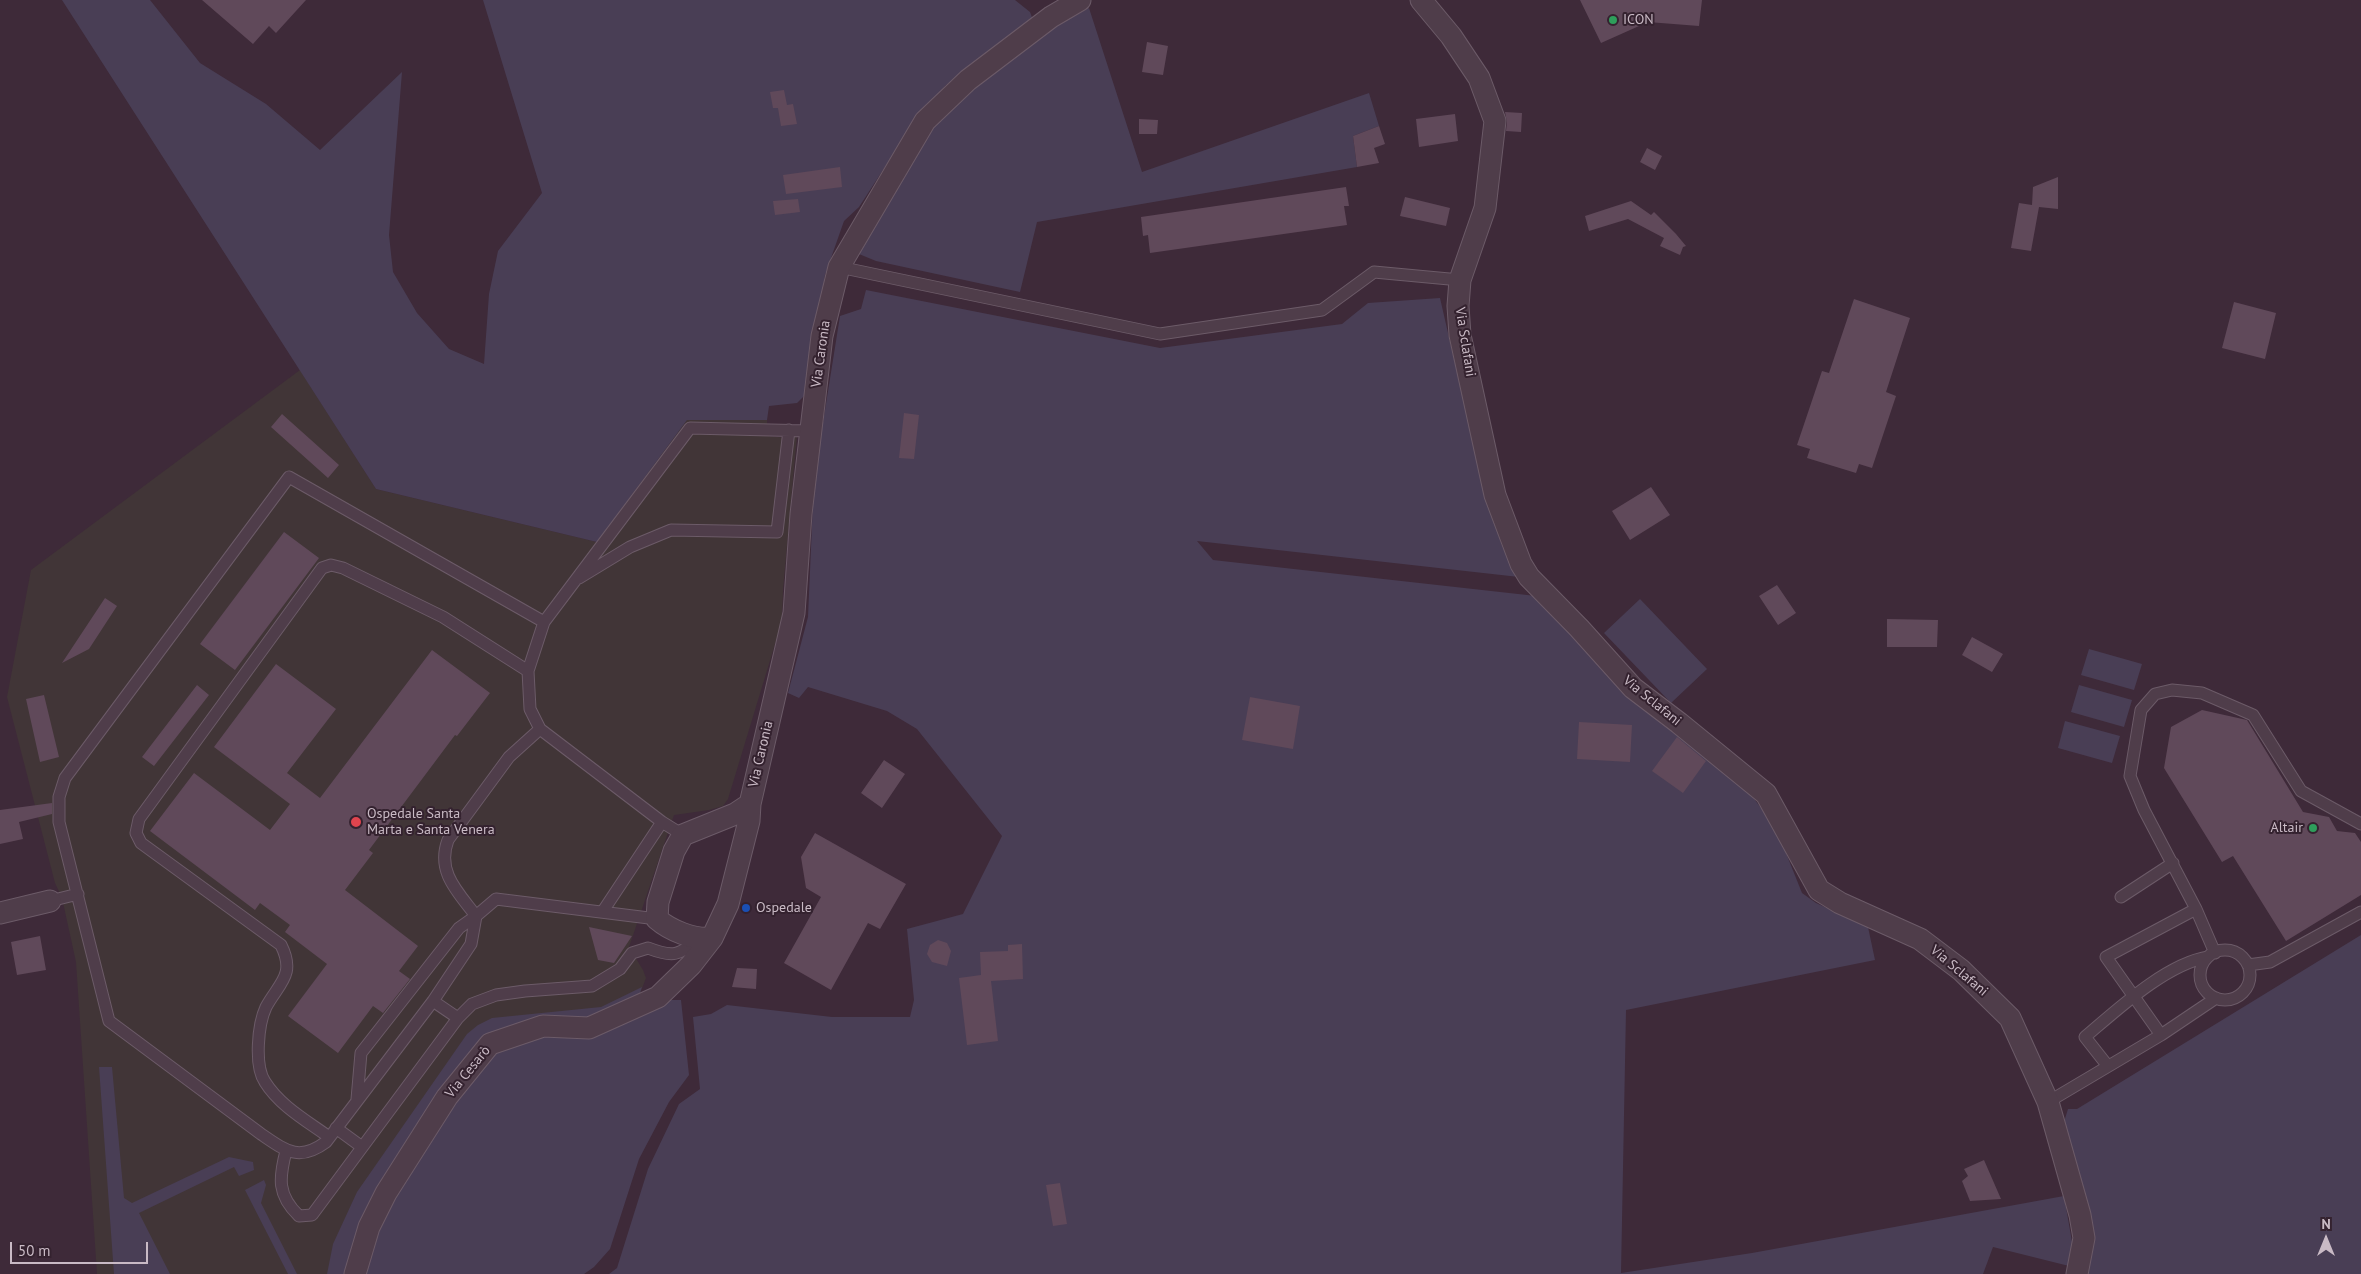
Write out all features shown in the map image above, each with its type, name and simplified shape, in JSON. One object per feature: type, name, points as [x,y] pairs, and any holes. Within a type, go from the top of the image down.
[{"type":"street","name":"Via Caronia","points":[[706,939],[728,904],[749,821],[750,804],[794,614],[801,514],[822,336],[839,267],[925,121],[968,80],[1051,17],[1080,0]]},
{"type":"street","name":"Via Sclafani","points":[[1421,0],[1451,36],[1479,78],[1495,121],[1485,208],[1460,280],[1458,306],[1460,334],[1495,495],[1521,564],[1529,577],[1579,628],[1632,688],[1679,723],[1766,794],[1819,890],[1840,903],[1920,939],[1962,970],[2010,1018],[2048,1102],[2084,1238],[2077,1274]]},
{"type":"street","points":[[706,939],[663,925],[657,919],[661,894],[674,851],[683,835],[735,814],[750,804]]},
{"type":"street","points":[[0,913],[50,901]]},
{"type":"street","name":"Via Cesarò","points":[[354,1274],[369,1227],[386,1193],[447,1098],[490,1044],[543,1026],[589,1028],[658,997],[691,965],[706,939]]},
{"type":"lane","points":[[839,267],[1160,334],[1322,310],[1374,272],[1460,280]]},
{"type":"lane","points":[[683,835],[662,822],[540,729],[530,709],[528,670],[544,622],[690,428],[811,431]]},
{"type":"lane","points":[[573,582],[630,547],[671,530],[777,532],[788,430]]},
{"type":"lane","points":[[540,729],[509,756],[448,840],[443,853],[446,871],[451,884],[476,916],[472,944],[433,1002],[326,1142],[315,1150],[302,1154],[286,1151],[109,1021],[59,822],[59,797],[65,778],[289,477],[544,622]]},
{"type":"lane","points":[[362,1147],[333,1133],[283,1103],[264,1081],[258,1056],[260,1031],[266,1008],[282,986],[288,971],[286,956],[281,945],[141,843],[136,832],[139,818],[322,568],[331,565],[343,568],[435,613],[528,670]]},
{"type":"lane","points":[[2212,955],[2196,909],[2144,810],[2130,776],[2141,710],[2155,694],[2172,690],[2202,693],[2253,715],[2300,791],[2361,824]]},
{"type":"lane","points":[[603,911],[662,822]]},
{"type":"lane","points":[[2121,897],[2173,864]]},
{"type":"lane","points":[[50,901],[78,894]]},
{"type":"lane","points":[[357,1099],[361,1053],[459,928],[496,899],[657,919]]},
{"type":"lane","points":[[2161,1034],[2106,957],[2196,909]]},
{"type":"lane","points":[[2248,965],[2270,962],[2361,912]]},
{"type":"lane","points":[[286,1151],[280,1174],[286,1204],[299,1216],[312,1215],[458,1018],[472,1004],[496,995],[525,990],[592,986],[620,969],[632,953],[648,948],[664,954],[678,955],[706,939]]},
{"type":"lane","points":[[2107,1065],[2085,1037],[2134,996],[2185,963],[2212,955],[2231,951],[2238,954],[2248,965],[2249,982],[2240,995],[2224,1000],[2216,998],[2204,988],[2201,980],[2201,971],[2212,955]]},
{"type":"lane","points":[[2048,1102],[2161,1034],[2216,998]]},
{"type":"lane","points":[[433,1002],[458,1018]]},
{"type":"shaded area","points":[[62,0],[150,0],[200,63],[266,104],[320,150],[402,72],[389,235],[393,272],[417,313],[449,349],[484,364],[489,294],[498,251],[542,193],[483,0],[1015,0],[1030,12],[1033,20],[946,85],[916,119],[859,207],[844,221],[825,275],[807,393],[797,403],[769,406],[767,420],[687,420],[597,542],[376,489]]},
{"type":"shaded area","points":[[1089,8],[1142,172],[1369,93],[1379,126],[1353,136],[1357,167],[1037,222],[1020,292],[876,261],[859,254],[939,117],[1049,30]]},
{"type":"shaded area","points":[[866,290],[1160,348],[1342,324],[1368,303],[1440,298],[1483,486],[1502,546],[1519,577],[1197,541],[1213,560],[1536,596],[1752,796],[1776,828],[1802,893],[1816,903],[1868,927],[1875,960],[1626,1010],[1621,1273],[1752,1253],[2064,1196],[2074,1253],[2069,1266],[1993,1247],[1983,1274],[609,1274],[617,1268],[648,1169],[679,1104],[700,1089],[693,1017],[711,1014],[727,1005],[832,1017],[910,1017],[914,1000],[907,929],[963,914],[1002,836],[917,729],[887,711],[808,687],[799,698],[788,693],[808,617],[814,479],[840,316],[861,309]]},
{"type":"shaded area","name":"Ospedale Santa Marta e Santa Venera","points":[[300,370],[376,489],[597,542],[687,420],[767,420],[767,436],[788,438],[797,436],[783,590],[782,621],[728,799],[723,806],[674,815],[629,947],[646,978],[638,999],[349,1274],[97,1274],[76,962],[62,898],[55,883],[7,697],[31,570]]},
{"type":"shaded area","points":[[1640,599],[1707,669],[1671,703],[1604,633]]},
{"type":"shaded area","points":[[2089,649],[2142,664],[2134,690],[2081,675]]},
{"type":"shaded area","points":[[2079,685],[2132,700],[2124,727],[2071,712]]},
{"type":"shaded area","points":[[2065,721],[2120,736],[2112,763],[2058,748]]},
{"type":"shaded area","points":[[2361,935],[2361,1274],[2083,1274],[2064,1122],[2068,1109],[2077,1109]]},
{"type":"shaded area","points":[[642,987],[638,999],[605,1016],[489,1038],[349,1274],[327,1274],[333,1244],[357,1192],[467,1034],[478,1025],[492,1018],[601,1007]]},
{"type":"shaded area","points":[[665,1000],[681,1000],[689,1075],[669,1102],[639,1159],[610,1249],[594,1267],[584,1274],[362,1274],[376,1228],[455,1101],[494,1051]]},
{"type":"shaded area","points":[[99,1067],[112,1067],[124,1198],[132,1203],[229,1157],[253,1162],[254,1170],[239,1176],[234,1167],[139,1213],[170,1274],[114,1274]]},
{"type":"shaded area","points":[[264,1180],[266,1185],[261,1203],[297,1274],[288,1274],[245,1190]]},
{"type":"building","points":[[202,0],[306,0],[276,33],[269,26],[253,44]]},
{"type":"building","points":[[1580,0],[1702,0],[1699,26],[1648,22],[1601,43]]},
{"type":"building","points":[[1147,42],[1168,46],[1163,75],[1142,72]]},
{"type":"building","points":[[784,90],[787,105],[793,104],[797,124],[781,126],[778,108],[773,108],[770,92]]},
{"type":"building","points":[[1505,112],[1522,113],[1521,132],[1506,131]]},
{"type":"building","points":[[1455,114],[1458,141],[1419,147],[1416,119]]},
{"type":"building","points":[[1139,119],[1158,120],[1157,134],[1139,134]]},
{"type":"building","points":[[1379,126],[1385,144],[1374,148],[1379,163],[1357,167],[1353,136]]},
{"type":"building","points":[[1647,148],[1662,156],[1655,170],[1640,162]]},
{"type":"building","points":[[840,167],[842,187],[786,194],[783,175]]},
{"type":"building","points":[[2058,177],[2058,209],[2039,207],[2031,251],[2011,248],[2019,203],[2032,205],[2033,187]]},
{"type":"building","points":[[1346,187],[1349,206],[1344,206],[1347,225],[1150,253],[1148,235],[1143,236],[1141,217]]},
{"type":"building","points":[[1405,197],[1450,208],[1446,226],[1400,216]]},
{"type":"building","points":[[798,199],[800,212],[775,215],[773,201]]},
{"type":"building","points":[[1631,201],[1651,215],[1654,212],[1676,234],[1686,246],[1683,247],[1680,255],[1660,246],[1664,238],[1628,219],[1589,231],[1585,216]]},
{"type":"building","points":[[1854,299],[1910,318],[1886,392],[1896,396],[1872,468],[1859,464],[1856,473],[1807,458],[1810,449],[1797,445],[1822,371],[1829,373]]},
{"type":"building","points":[[2234,302],[2276,313],[2265,359],[2222,348]]},
{"type":"building","points":[[904,413],[919,415],[914,459],[899,458]]},
{"type":"building","points":[[282,414],[339,465],[328,478],[271,427]]},
{"type":"building","points":[[1651,487],[1670,515],[1630,540],[1612,511]]},
{"type":"building","points":[[284,532],[319,558],[235,670],[200,644]]},
{"type":"building","points":[[1777,585],[1796,613],[1778,625],[1759,596]]},
{"type":"building","points":[[105,598],[117,606],[89,649],[62,663]]},
{"type":"building","points":[[1887,619],[1938,620],[1937,647],[1887,647]]},
{"type":"building","points":[[1972,637],[2003,654],[1992,672],[1962,655]]},
{"type":"building","points":[[432,650],[490,693],[457,736],[455,735],[369,850],[373,853],[345,890],[418,946],[399,971],[410,979],[383,1013],[373,1006],[338,1053],[288,1016],[327,964],[285,932],[290,925],[260,903],[255,910],[150,831],[194,773],[270,830],[290,804],[214,747],[276,664],[336,709],[287,773],[320,798]]},
{"type":"building","points":[[197,685],[209,695],[154,766],[142,757]]},
{"type":"building","points":[[44,695],[59,757],[40,762],[26,699]]},
{"type":"building","points":[[1250,697],[1300,706],[1293,749],[1242,740]]},
{"type":"building","points":[[2202,710],[2247,720],[2303,812],[2329,817],[2337,831],[2355,833],[2361,842],[2361,895],[2286,941],[2233,856],[2222,862],[2164,768],[2171,727]]},
{"type":"building","points":[[1579,722],[1632,725],[1630,762],[1577,759]]},
{"type":"building","points":[[1677,737],[1706,761],[1683,793],[1652,771]]},
{"type":"building","points":[[884,760],[905,774],[882,808],[861,793]]},
{"type":"building","points":[[52,803],[52,814],[19,822],[23,839],[0,844],[0,810]]},
{"type":"building","points":[[815,833],[906,884],[880,929],[868,923],[831,990],[784,963],[821,897],[806,888],[801,857]]},
{"type":"building","points":[[589,927],[632,936],[614,963],[598,960]]},
{"type":"building","points":[[40,936],[46,970],[17,975],[11,942]]},
{"type":"building","points":[[938,940],[947,943],[951,951],[947,966],[932,962],[927,954],[930,945]]},
{"type":"building","points":[[1022,944],[1023,979],[991,981],[998,1041],[967,1045],[959,978],[981,975],[980,952],[1008,951],[1008,945]]},
{"type":"building","points":[[737,968],[757,969],[756,989],[732,987]]},
{"type":"building","points":[[1984,1160],[2001,1199],[1970,1201],[1962,1181],[1968,1176],[1964,1169]]},
{"type":"building","points":[[1060,1183],[1067,1224],[1053,1226],[1046,1185]]},
{"type":"place","name":"ICON","points":[[1613,20]]},
{"type":"place","name":"Ospedale Santa Marta e Santa Venera","points":[[356,822]]},
{"type":"place","name":"Altair","points":[[2313,828]]},
{"type":"place","name":"Ospedale","points":[[746,908]]}]
